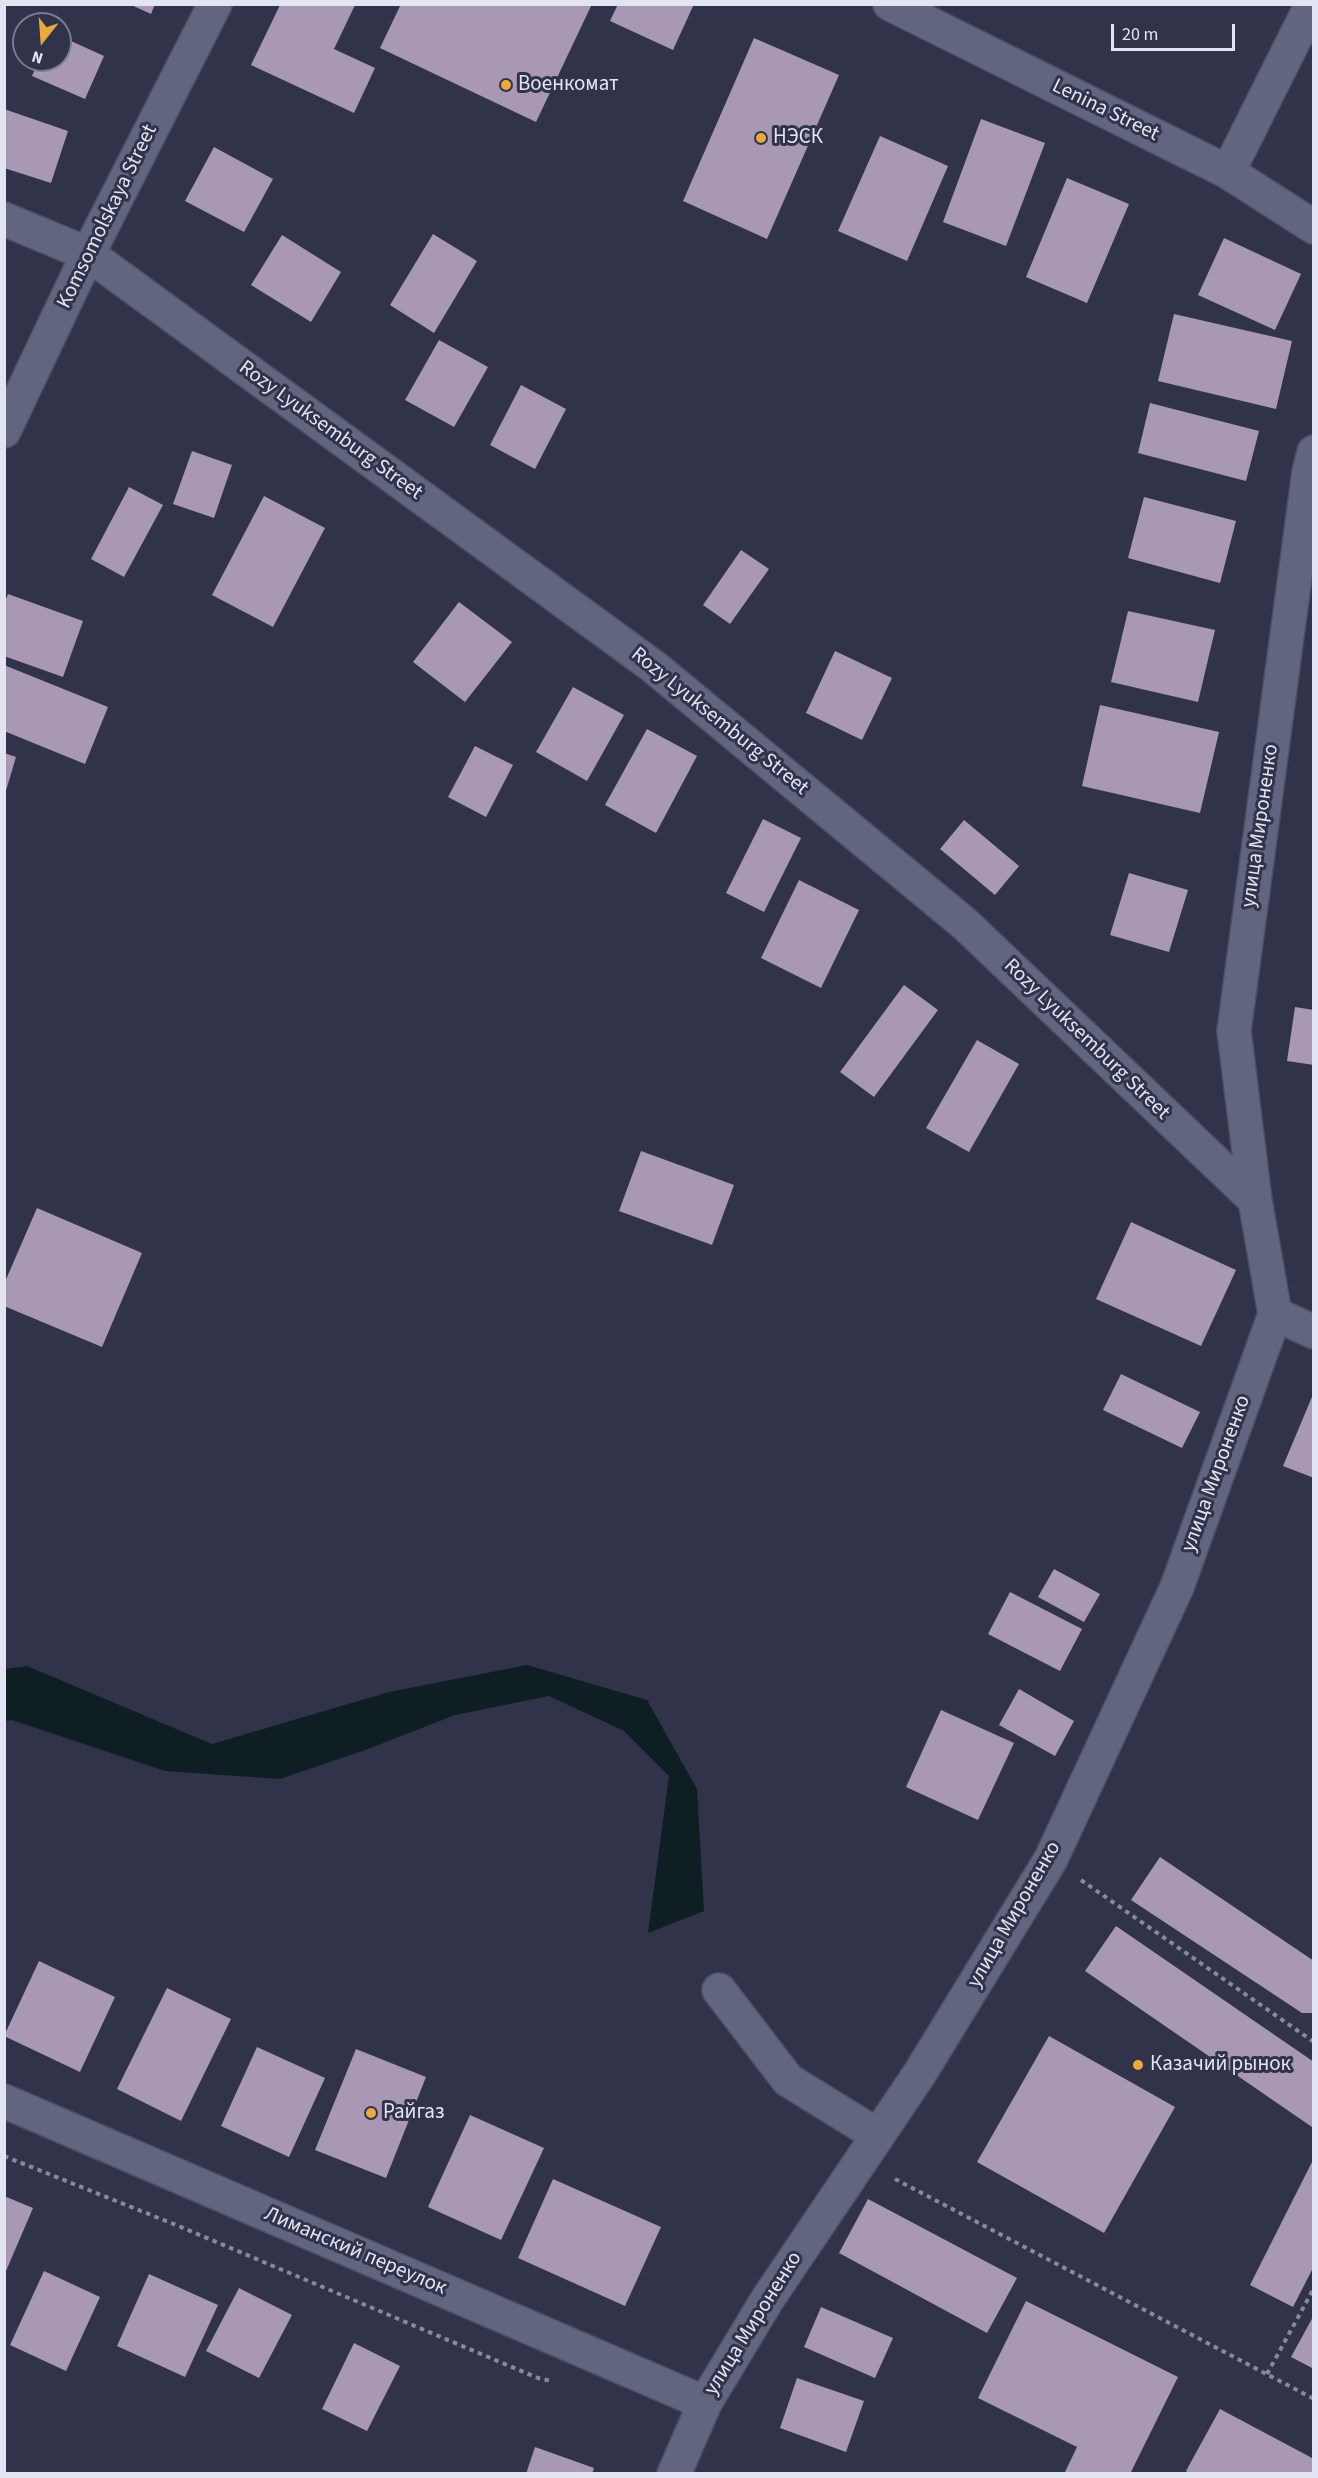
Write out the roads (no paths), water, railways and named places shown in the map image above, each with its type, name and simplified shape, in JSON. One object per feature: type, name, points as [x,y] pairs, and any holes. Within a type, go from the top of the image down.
[{"type":"street","name":"Komsomolskaya Street","points":[[4,430],[88,254],[215,4]]},
{"type":"street","name":"Lenina Street","points":[[890,4],[1228,172],[1314,227]]},
{"type":"street","points":[[1228,172],[1312,4]]},
{"type":"street","name":"Rozy Lyuksemburg Street","points":[[4,219],[88,254],[654,667],[965,924],[1255,1200]]},
{"type":"street","name":"улица Мироненко","points":[[1255,1200],[1234,1031],[1307,484],[1314,452]]},
{"type":"street","points":[[1255,1200],[1275,1314],[1314,1332]]},
{"type":"street","name":"улица Мироненко","points":[[674,2474],[705,2403],[767,2300],[920,2073],[1051,1858],[1177,1587],[1275,1314]]},
{"type":"street","points":[[719,1990],[788,2080],[868,2148]]},
{"type":"street","name":"Лиманский переулок","points":[[4,2101],[705,2403]]},
{"type":"place","name":"Военкомат","points":[[506,85]]},
{"type":"place","name":"НЭСК","points":[[761,138]]},
{"type":"place","name":"Казачий рынок","points":[[1138,2065]]},
{"type":"place","name":"Райгаз","points":[[371,2113]]}]
